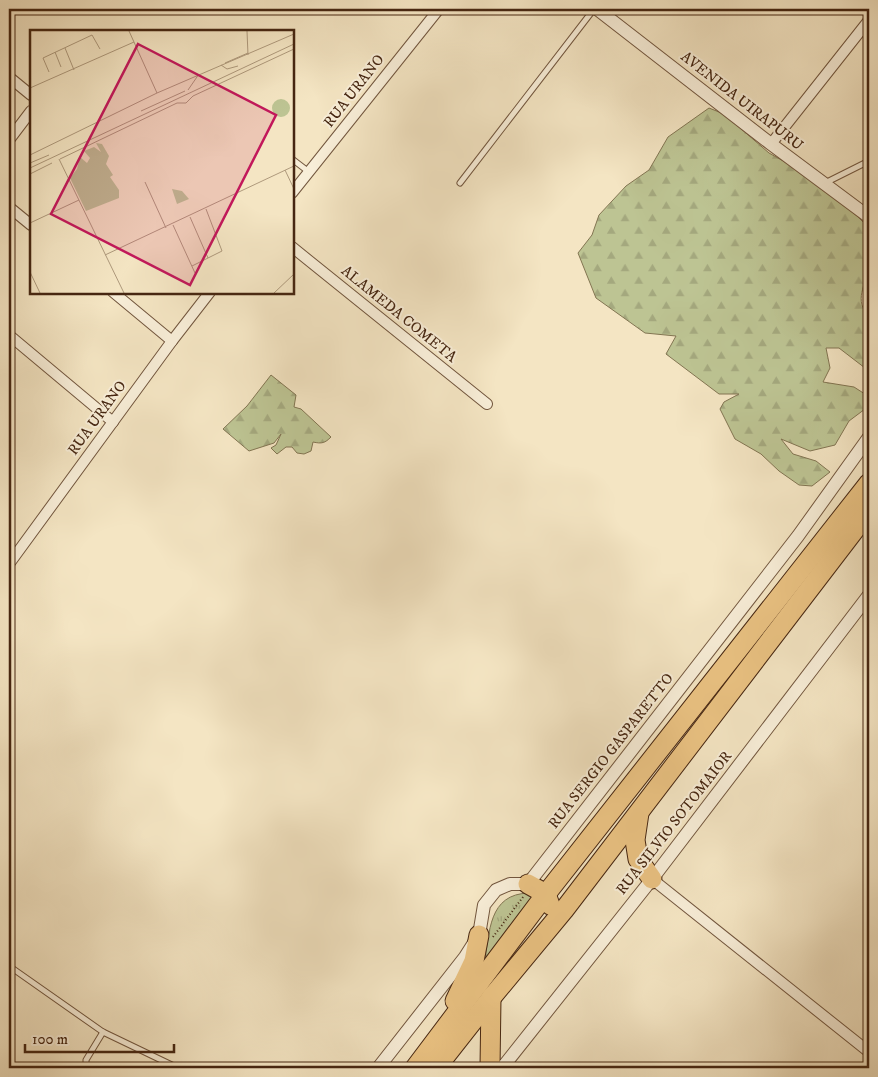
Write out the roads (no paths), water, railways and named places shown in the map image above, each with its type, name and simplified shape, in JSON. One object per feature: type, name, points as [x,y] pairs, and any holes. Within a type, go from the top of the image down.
[{"type":"highway","points":[[414,1068],[438,1039],[546,894],[869,483]]},
{"type":"highway","points":[[436,1068],[564,910],[869,511]]},
{"type":"highway","points":[[639,813],[635,840],[638,859],[652,880]]},
{"type":"highway","points":[[490,1068],[491,998],[544,920],[551,903],[546,894],[528,884]]},
{"type":"highway","points":[[438,1039],[474,962],[479,935]]},
{"type":"street","name":"RUA URANO","points":[[294,191],[439,9]]},
{"type":"street","name":"AVENIDA UIRAPURU","points":[[596,9],[869,217]]},
{"type":"street","points":[[771,144],[869,20]]},
{"type":"street","points":[[9,77],[30,94]]},
{"type":"street","points":[[9,140],[30,112]]},
{"type":"street","points":[[9,207],[30,224]]},
{"type":"street","name":"ALAMEDA COMETA","points":[[294,249],[487,404]]},
{"type":"street","points":[[115,294],[172,341]]},
{"type":"street","name":"RUA URANO","points":[[9,564],[112,422],[208,294]]},
{"type":"street","points":[[9,335],[112,422]]},
{"type":"street","name":"RUA SERGIO GASPARETTO","points":[[528,884],[798,536],[869,437]]},
{"type":"street","name":"RUA SILVIO SOTOMAIOR","points":[[502,1068],[652,880],[869,595]]},
{"type":"street","points":[[652,880],[869,1052]]},
{"type":"street","points":[[378,1068],[465,957],[479,935],[484,905],[496,890],[510,884],[528,884]]},
{"type":"lane","points":[[460,183],[596,9]]},
{"type":"lane","points":[[294,161],[309,172]]},
{"type":"lane","points":[[824,184],[869,161]]},
{"type":"lane","points":[[9,966],[103,1032],[178,1068]]},
{"type":"lane","points":[[86,1068],[86,1060],[103,1032]]}]
